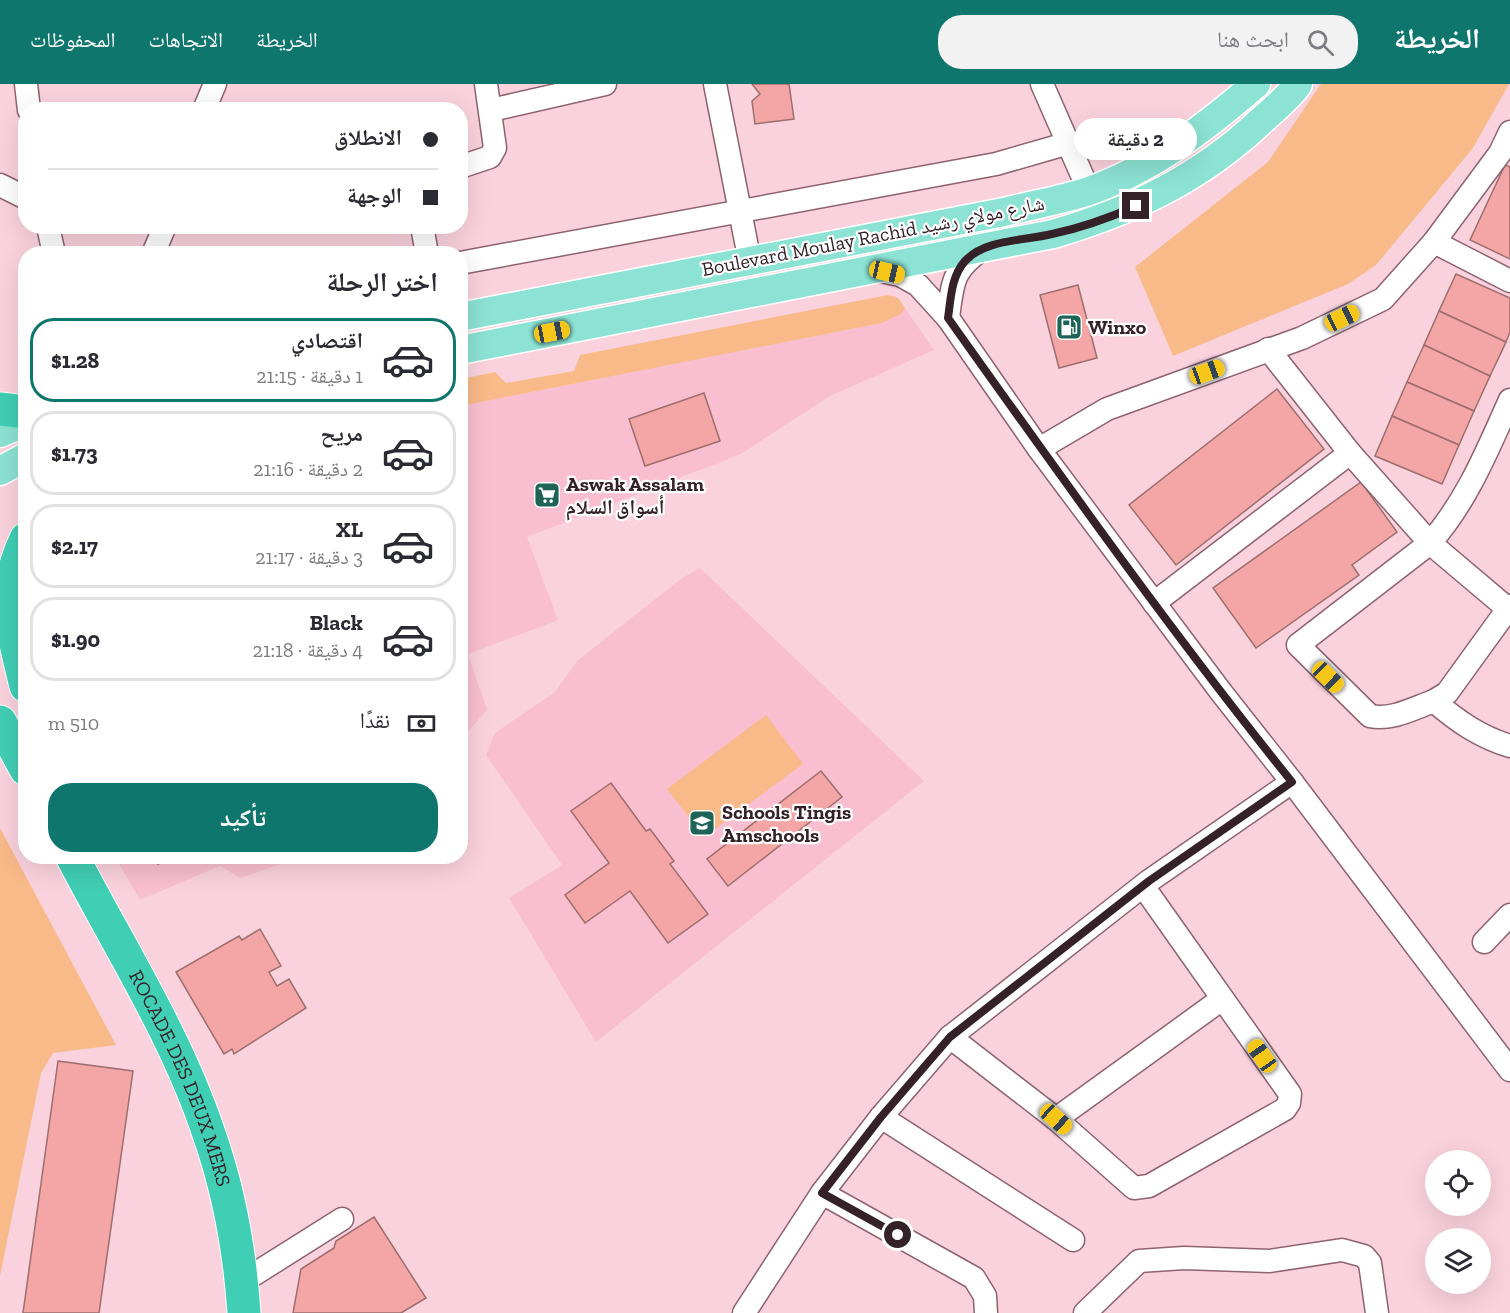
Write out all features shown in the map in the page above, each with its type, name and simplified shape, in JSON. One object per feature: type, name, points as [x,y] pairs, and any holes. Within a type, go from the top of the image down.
[{"type":"highway","points":[[0,409],[18,411]]},
{"type":"highway","points":[[18,554],[14,561],[8,599],[18,653]]},
{"type":"highway","points":[[0,722],[18,755]]},
{"type":"highway","name":"ROCADE DES DEUX MERS","points":[[76,864],[162,1026],[210,1134],[235,1235],[243,1297]]},
{"type":"main road","name":"Boulevard Moulay Rachid شارع مولاي رشيد","points":[[468,315],[1004,212],[1089,191],[1133,171],[1175,147],[1223,112],[1256,84]]},
{"type":"main road","name":"Boulevard Moulay Rachid شارع مولاي رشيد","points":[[468,348],[1064,231],[1106,219],[1150,200],[1231,148],[1298,84]]},
{"type":"main road","points":[[0,433],[18,425]]},
{"type":"main road","points":[[0,471],[18,462]]},
{"type":"street","points":[[26,84],[28,102]]},
{"type":"street","points":[[207,102],[215,84]]},
{"type":"street","points":[[468,164],[485,159],[493,153],[495,144],[486,84]]},
{"type":"street","points":[[491,110],[605,84]]},
{"type":"street","points":[[715,84],[750,262]]},
{"type":"street","points":[[1042,84],[1089,191]]},
{"type":"street","points":[[1039,449],[1107,409],[1302,338],[1383,299],[1434,242],[1505,155],[1510,132]]},
{"type":"street","points":[[468,262],[996,164],[1069,143]]},
{"type":"street","points":[[0,185],[18,194]]},
{"type":"street","points":[[1434,242],[1510,281]]},
{"type":"street","points":[[948,318],[953,279],[965,261],[985,247]]},
{"type":"street","points":[[874,269],[900,275],[918,285],[948,318],[1039,449],[1154,603],[1510,1070]]},
{"type":"street","points":[[1268,349],[1350,453],[1430,543],[1508,607],[1447,693],[1434,701],[1381,719],[1370,716],[1298,645],[1430,543],[1463,501],[1510,400]]},
{"type":"street","points":[[1154,603],[1350,453]]},
{"type":"street","points":[[1434,701],[1460,723],[1494,741],[1510,746]]},
{"type":"street","points":[[744,1313],[822,1193],[881,1117],[950,1037],[1143,886],[1292,782]]},
{"type":"street","points":[[950,1037],[1056,1119],[1134,1188],[1141,1189],[1285,1109],[1289,1103],[1290,1094],[1143,886]]},
{"type":"street","points":[[1484,942],[1510,915]]},
{"type":"street","points":[[1056,1119],[1222,999]]},
{"type":"street","points":[[881,1117],[1072,1240]]},
{"type":"street","points":[[822,1193],[974,1278],[985,1296],[986,1313]]},
{"type":"street","points":[[243,1297],[342,1219]]},
{"type":"street","points":[[1085,1313],[1139,1261],[1185,1258],[1270,1261],[1342,1250],[1364,1256],[1370,1263],[1377,1313]]},
{"type":"shaded area","points":[[1321,84],[1509,84],[1473,148],[1376,265],[1348,284],[1173,356],[1135,267],[1268,162]]},
{"type":"shaded area","points":[[888,295],[898,298],[905,308],[901,314],[882,323],[468,405],[468,378],[495,372],[506,383],[574,371],[580,355]]},
{"type":"shaded area","name":"Aswak Assalam أسواق السلام","points":[[905,308],[934,350],[830,396],[741,454],[527,537],[558,620],[468,654],[468,405],[882,323],[901,314]]},
{"type":"shaded area","name":"Schools Tingis Amschools","points":[[700,568],[924,781],[596,1042],[509,898],[562,865],[486,755],[495,733],[555,692],[577,661],[682,578]]},
{"type":"shaded area","name":"Aswak Assalam أسواق السلام","points":[[468,654],[487,710],[468,731]]},
{"type":"shaded area","points":[[766,715],[803,764],[704,837],[667,789]]},
{"type":"shaded area","points":[[0,828],[116,1045],[53,1053],[41,1073],[0,1276]]},
{"type":"shaded area","points":[[119,864],[281,864],[240,878],[220,866],[140,900]]},
{"type":"building","points":[[752,84],[789,84],[794,119],[755,124],[752,101],[760,94]]},
{"type":"building","points":[[1505,165],[1510,167],[1510,259],[1470,240]]},
{"type":"building","points":[[1456,274],[1510,298],[1510,332],[1506,342],[1439,311]]},
{"type":"building","name":"Winxo","points":[[1078,285],[1097,358],[1059,368],[1040,295]]},
{"type":"building","points":[[1439,311],[1506,342],[1490,376],[1424,345]]},
{"type":"building","points":[[1424,345],[1490,376],[1474,411],[1407,382]]},
{"type":"building","points":[[1407,382],[1474,411],[1459,445],[1392,416]]},
{"type":"building","points":[[1277,389],[1324,449],[1176,565],[1129,505]]},
{"type":"building","points":[[704,393],[720,441],[645,466],[629,419]]},
{"type":"building","points":[[1392,416],[1459,445],[1442,484],[1375,456]]},
{"type":"building","points":[[1361,482],[1397,532],[1352,565],[1359,575],[1256,648],[1213,588]]},
{"type":"building","points":[[821,771],[842,797],[728,886],[707,859]]},
{"type":"building","points":[[611,783],[646,831],[650,829],[674,861],[670,864],[708,914],[668,943],[630,891],[585,923],[565,895],[609,863],[571,811]]},
{"type":"building","points":[[260,929],[281,966],[269,972],[277,986],[289,979],[306,1008],[234,1054],[232,1049],[224,1054],[176,972],[239,936],[242,940]]},
{"type":"building","points":[[58,1061],[133,1071],[99,1313],[23,1313]]},
{"type":"building","points":[[374,1217],[426,1298],[401,1313],[293,1313],[301,1269],[334,1248],[336,1241]]},
{"type":"place","name":"Winxo","points":[[1069,327]]},
{"type":"place","name":"Aswak Assalam أسواق السلام","points":[[547,495]]},
{"type":"place","name":"Schools Tingis Amschools","points":[[702,823]]},
{"type":"route","points":[[898,1235],[822,1193],[881,1117],[950,1037],[1149,881],[1292,782],[1221,692],[1053,468],[948,318],[953,279],[965,261],[985,247],[1053,234],[1106,219],[1136,206]]}]
